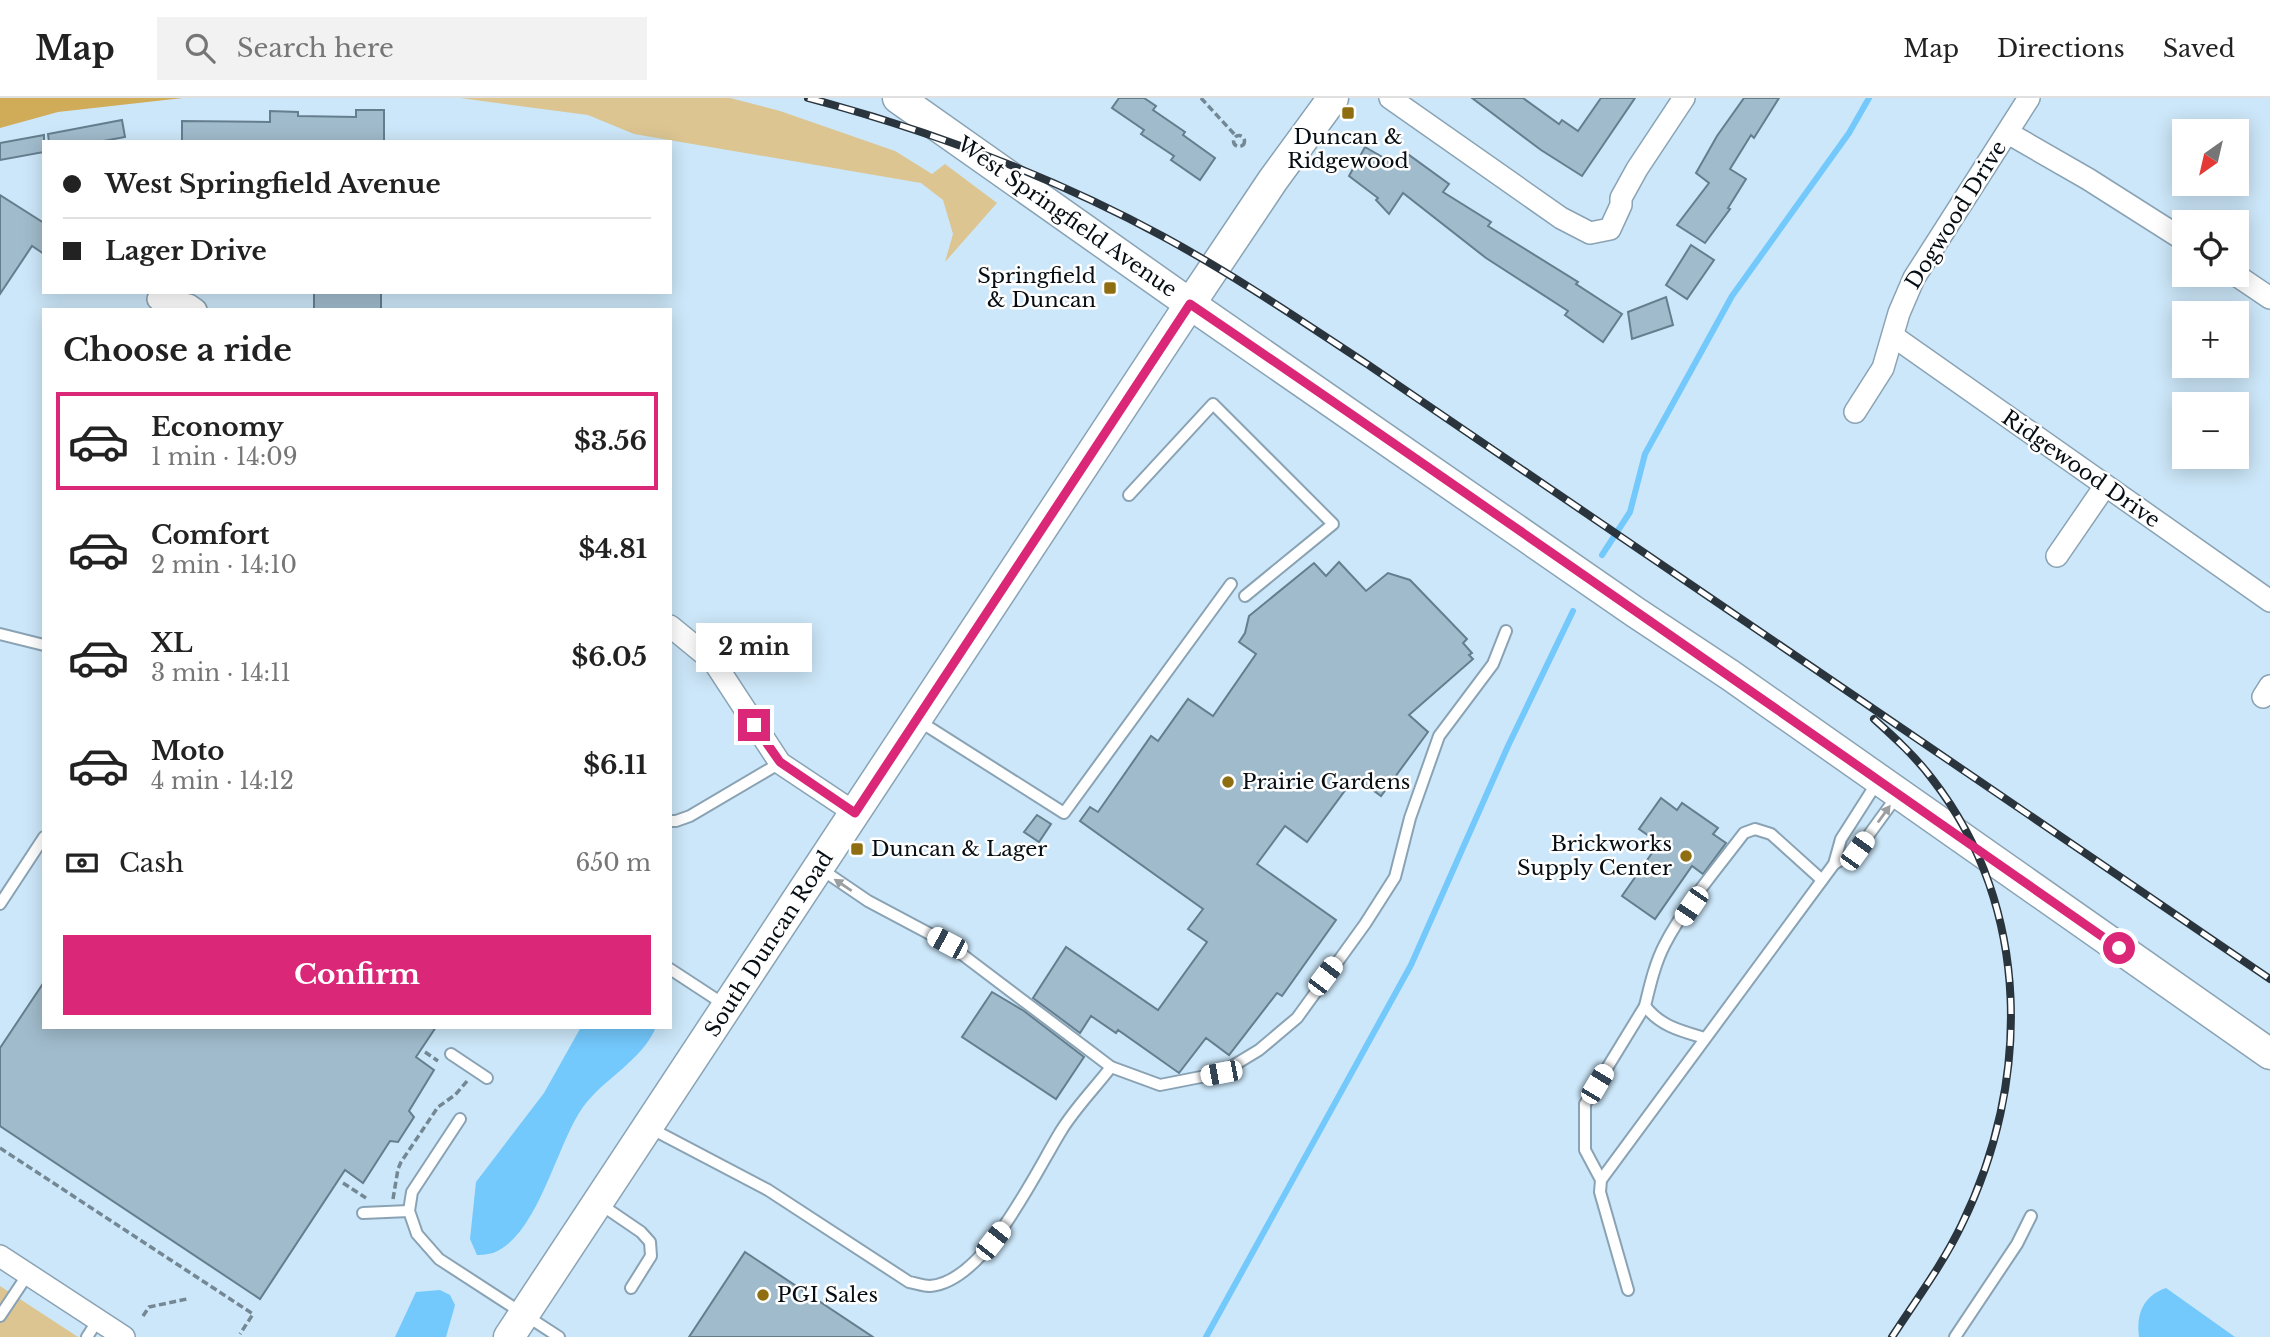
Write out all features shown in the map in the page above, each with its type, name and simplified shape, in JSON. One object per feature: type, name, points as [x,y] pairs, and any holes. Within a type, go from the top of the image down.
[{"type":"main road","name":"West Springfield Avenue","points":[[898,98],[1190,304],[1730,675],[2270,1054]]},
{"type":"main road","name":"South Duncan Road","points":[[516,1326],[1272,180],[1332,98]]},
{"type":"street","points":[[1390,98],[1562,218],[1590,233],[1611,229],[1622,198],[1637,169],[1684,98]]},
{"type":"street","name":"Dogwood Drive","points":[[1855,412],[1883,368],[1914,278],[2029,98]]},
{"type":"street","points":[[2008,133],[2172,233]]},
{"type":"street","points":[[2249,284],[2270,298]]},
{"type":"street","points":[[158,299],[194,308]]},
{"type":"street","name":"Ridgewood Drive","points":[[1893,336],[2270,601]]},
{"type":"street","points":[[2057,556],[2105,486]]},
{"type":"street","points":[[672,628],[714,663],[780,762],[855,813]]},
{"type":"street","points":[[0,1256],[28,1274],[93,1329],[124,1337]]},
{"type":"lane","points":[[1129,495],[1213,404],[1333,524],[1245,596]]},
{"type":"lane","points":[[917,720],[1064,813],[1231,584]]},
{"type":"lane","points":[[819,868],[868,901],[947,943],[1111,1067],[1160,1085],[1221,1073],[1259,1050],[1297,1018],[1365,924],[1395,877],[1410,818],[1439,736],[1493,664],[1506,631]]},
{"type":"lane","points":[[0,634],[42,644]]},
{"type":"lane","points":[[672,821],[690,816],[780,762]]},
{"type":"lane","points":[[1628,1290],[1600,1192],[1601,1180],[1822,880],[1833,864],[1841,839],[1888,788]]},
{"type":"lane","points":[[1833,864],[1857,851],[1888,788]]},
{"type":"lane","points":[[1601,1180],[1585,1150],[1585,1104],[1645,1006],[1665,944],[1744,832],[1755,829],[1771,834],[1822,880]]},
{"type":"lane","points":[[0,904],[42,840]]},
{"type":"lane","points":[[672,970],[728,1006]]},
{"type":"lane","points":[[1645,1006],[1653,1017],[1672,1029],[1705,1038]]},
{"type":"lane","points":[[451,1054],[488,1078]]},
{"type":"lane","points":[[648,1127],[768,1190],[909,1282],[929,1286],[953,1279],[984,1252],[1009,1217],[1063,1128],[1111,1067]]},
{"type":"lane","points":[[460,1119],[412,1192],[409,1212],[417,1234],[439,1259],[516,1326],[559,1337]]},
{"type":"lane","points":[[598,1203],[641,1232],[650,1242],[651,1256],[631,1288]]},
{"type":"lane","points":[[363,1213],[409,1212]]},
{"type":"lane","points":[[1955,1337],[2017,1244],[2031,1216]]},
{"type":"lane","points":[[0,1316],[28,1274]]},
{"type":"path","points":[[1201,98],[1236,136]]},
{"type":"path","points":[[425,1052],[447,1066]]},
{"type":"path","points":[[387,1202],[394,1197],[401,1162],[432,1114],[455,1095],[468,1079]]},
{"type":"path","points":[[0,1148],[253,1314],[240,1334]]},
{"type":"path","points":[[343,1183],[373,1202]]},
{"type":"path","points":[[143,1317],[149,1307],[187,1299]]},
{"type":"shaded area","points":[[0,98],[183,98],[58,112],[0,128]]},
{"type":"shaded area","points":[[460,98],[730,98],[780,111],[895,151],[932,174],[945,164],[997,203],[945,262],[953,234],[943,200],[921,183],[634,134],[588,115]]},
{"type":"shaded area","points":[[0,1286],[78,1337],[0,1337]]},
{"type":"water","points":[[580,1029],[655,1029],[642,1050],[583,1107],[573,1123],[545,1188],[522,1228],[509,1243],[493,1253],[477,1255],[470,1239],[476,1182],[544,1093]]},
{"type":"water","points":[[2166,1288],[2235,1337],[2139,1337],[2140,1313],[2143,1307],[2158,1291]]},
{"type":"water","points":[[440,1290],[450,1295],[455,1305],[446,1337],[395,1337],[416,1292]]},
{"type":"building","points":[[1119,98],[1144,98],[1156,106],[1153,110],[1185,132],[1183,135],[1215,158],[1200,180],[1171,160],[1174,156],[1141,134],[1144,130],[1112,108]]},
{"type":"building","points":[[1472,98],[1523,98],[1559,124],[1562,120],[1578,131],[1601,98],[1635,98],[1582,176],[1541,150]]},
{"type":"building","points":[[1744,98],[1779,98],[1754,138],[1751,135],[1730,169],[1746,179],[1728,208],[1730,209],[1705,243],[1677,225],[1709,183],[1696,173],[1717,136]]},
{"type":"building","points":[[356,110],[384,110],[384,140],[182,140],[182,121],[270,122],[270,111],[298,112],[298,116],[356,117]]},
{"type":"building","points":[[122,120],[125,137],[109,140],[49,140],[48,134]]},
{"type":"building","points":[[44,135],[42,152],[0,160],[0,143]]},
{"type":"building","points":[[1365,147],[1400,167],[1409,155],[1449,184],[1443,192],[1491,222],[1488,226],[1578,282],[1576,284],[1622,314],[1603,342],[1565,315],[1568,311],[1486,258],[1403,193],[1389,214],[1376,200],[1378,198],[1349,176]]},
{"type":"building","points":[[0,195],[42,222],[42,253],[32,246],[0,294]]},
{"type":"building","points":[[1691,245],[1714,260],[1687,299],[1666,285]]},
{"type":"building","points":[[314,294],[381,294],[381,308],[314,308]]},
{"type":"building","points":[[1666,297],[1673,325],[1632,339],[1628,312]]},
{"type":"building","name":"Prairie Gardens","points":[[1339,562],[1366,591],[1388,573],[1410,580],[1467,639],[1463,643],[1472,653],[1469,655],[1473,659],[1409,715],[1428,732],[1381,796],[1355,777],[1307,842],[1285,826],[1257,864],[1336,920],[1282,996],[1277,993],[1229,1055],[1206,1038],[1179,1073],[1118,1030],[1116,1033],[1091,1016],[1080,1033],[1033,998],[1066,947],[1158,1010],[1207,942],[1188,929],[1203,909],[1080,821],[1090,807],[1098,812],[1151,736],[1158,741],[1188,699],[1213,716],[1256,654],[1239,642],[1245,633],[1249,616],[1314,563],[1326,576]]},
{"type":"building","name":"Brickworks Supply Center","points":[[1661,798],[1677,810],[1682,803],[1718,828],[1713,834],[1726,843],[1703,874],[1692,866],[1655,919],[1622,896],[1659,843],[1639,829]]},
{"type":"building","points":[[1037,815],[1051,824],[1039,842],[1024,832]]},
{"type":"building","points":[[42,985],[42,1029],[435,1029],[416,1057],[434,1070],[409,1111],[414,1117],[398,1142],[390,1141],[363,1183],[345,1170],[260,1299],[0,1126],[0,1048]]},
{"type":"building","points":[[992,992],[1024,1011],[1084,1057],[1056,1099],[962,1037]]},
{"type":"building","name":"PGI Sales","points":[[745,1252],[873,1337],[689,1337]]},
{"type":"waterway","points":[[1602,555],[1630,512],[1645,454],[1732,296],[1849,133],[1869,98]]},
{"type":"waterway","points":[[1206,1337],[1411,965],[1508,746],[1573,611]]},
{"type":"railway","points":[[808,98],[945,140],[1035,175],[1122,215],[1216,267],[1367,364],[2270,979]]},
{"type":"railway","points":[[1874,719],[1905,748],[1933,780],[1966,830],[1989,884],[2004,940],[2010,997],[2009,1055],[2000,1113],[1985,1170],[1955,1239],[1892,1337]]},
{"type":"place","name":"Duncan & Ridgewood","points":[[1348,113]]},
{"type":"place","name":"Springfield & Duncan","points":[[1110,288]]},
{"type":"place","name":"Prairie Gardens","points":[[1228,782]]},
{"type":"place","name":"Duncan & Lager","points":[[857,849]]},
{"type":"place","name":"Brickworks Supply Center","points":[[1686,856]]},
{"type":"place","name":"PGI Sales","points":[[763,1295]]},
{"type":"route","points":[[754,725],[780,762],[855,813],[1190,304],[1730,675],[2119,948]]}]
